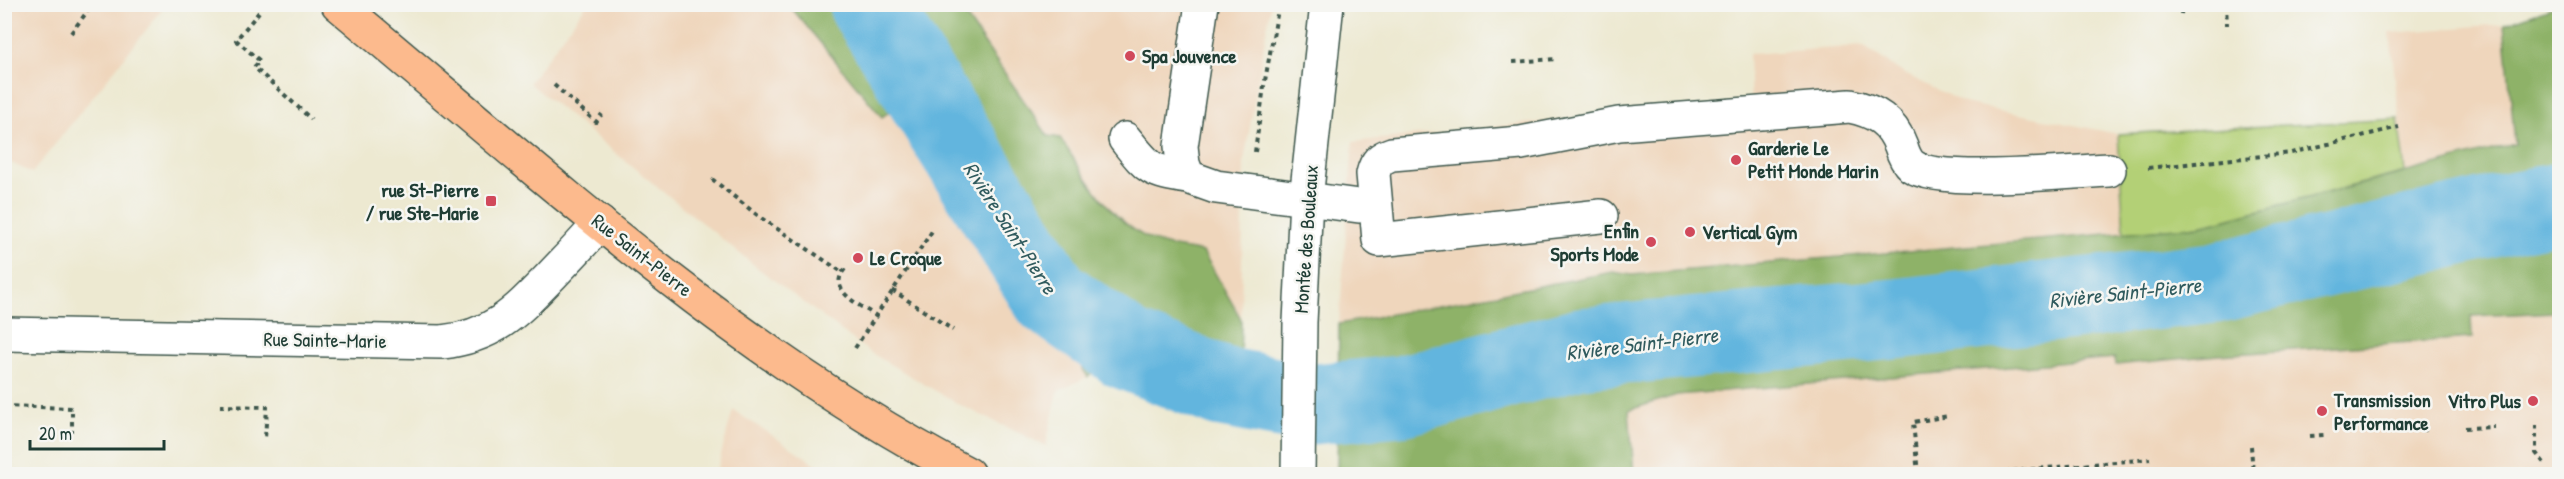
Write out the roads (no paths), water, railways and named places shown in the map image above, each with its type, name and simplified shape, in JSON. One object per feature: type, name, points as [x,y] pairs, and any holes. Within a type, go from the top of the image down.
[{"type":"main road","name":"Rue Saint-Pierre","points":[[338,4],[600,223],[790,368],[866,418],[968,474]]},
{"type":"street","points":[[1188,177],[1183,164],[1182,146],[1202,4]]},
{"type":"street","name":"Montée des Bouleaux","points":[[1298,474],[1300,322],[1306,199],[1327,4]]},
{"type":"street","points":[[1601,216],[1379,240],[1373,174],[1376,164],[1382,158],[1392,154],[1521,143],[1619,123],[1850,106],[1867,109],[1885,119],[1897,136],[1909,164],[1919,170],[1956,176],[2109,170]]},
{"type":"street","points":[[1125,139],[1146,166],[1161,173],[1188,177],[1216,187],[1359,206],[1376,204]]},
{"type":"street","name":"Rue Sainte-Marie","points":[[4,334],[408,342],[460,340],[489,330],[514,314],[562,266],[600,223]]},
{"type":"waterway","name":"Rivière Saint-Pierre","points":[[869,4],[1052,297],[1126,349],[1222,387],[1313,404],[1401,396],[1580,348],[1895,319],[2214,283],[2517,211],[2560,203]]},
{"type":"place","name":"Spa Jouvence","points":[[1130,56]]},
{"type":"place","name":"Garderie Le Petit Monde Marin","points":[[1736,160]]},
{"type":"place","name":"rue St-Pierre / rue Ste-Marie","points":[[491,201]]},
{"type":"place","name":"Vertical Gym","points":[[1690,232]]},
{"type":"place","name":"Enfin Sports Mode","points":[[1651,242]]},
{"type":"place","name":"Le Croque","points":[[858,258]]},
{"type":"place","name":"Vitro Plus","points":[[2533,401]]},
{"type":"place","name":"Transmission Performance","points":[[2322,411]]}]
